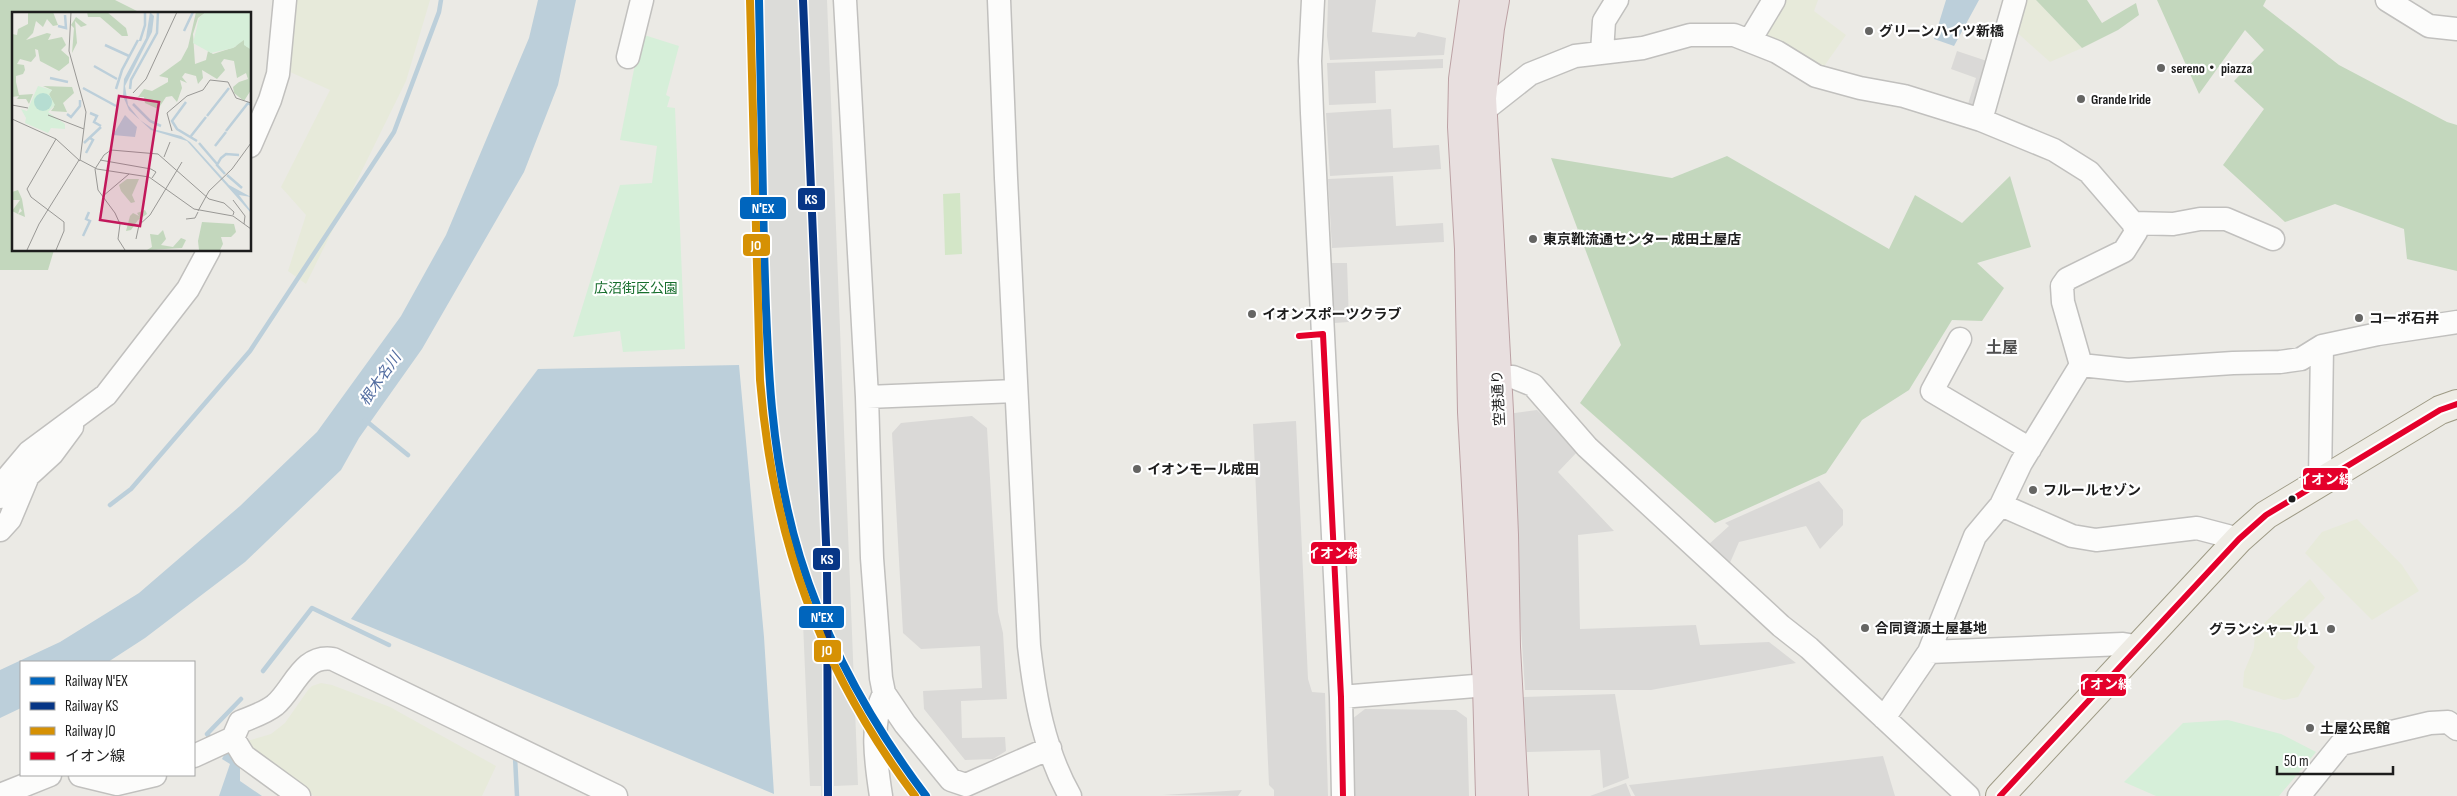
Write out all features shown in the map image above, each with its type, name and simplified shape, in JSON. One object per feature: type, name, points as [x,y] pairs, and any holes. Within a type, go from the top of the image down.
[{"type":"highway","name":"空港通り","points":[[1474,0],[1466,52],[1473,112],[1484,377],[1490,796]]},
{"type":"highway","name":"空港通り","points":[[1473,112],[1486,60],[1495,0]]},
{"type":"highway","name":"空港通り","points":[[1484,377],[1504,535],[1506,647],[1514,796]]},
{"type":"main road","points":[[2000,796],[2141,647],[2239,539],[2266,515],[2440,410],[2457,404]]},
{"type":"street","points":[[251,144],[270,100],[278,74],[285,0]]},
{"type":"street","points":[[628,58],[642,0]]},
{"type":"street","points":[[845,0],[866,397],[872,558],[879,664],[884,693],[905,724],[951,780],[966,785],[1050,748]]},
{"type":"street","points":[[999,0],[1029,646],[1034,690],[1050,748],[1070,796]]},
{"type":"street","points":[[1313,0],[1310,61],[1343,796]]},
{"type":"street","points":[[1602,52],[1604,20],[1617,0]]},
{"type":"street","points":[[1750,40],[1774,0]]},
{"type":"street","points":[[1981,120],[2015,0]]},
{"type":"street","points":[[2387,0],[2429,26],[2457,28]]},
{"type":"street","points":[[1473,112],[1530,74],[1575,56],[1644,48],[1690,35],[1734,35],[1777,52],[1816,76],[1860,88],[1904,96],[1981,120],[2054,150],[2089,172],[2133,223],[2136,232],[2124,251],[2073,276],[2062,286],[2063,302],[2081,365],[2030,449],[2001,505],[1975,536],[1929,652],[1884,718]]},
{"type":"street","points":[[2133,223],[2173,224],[2200,219],[2226,219],[2273,239]]},
{"type":"street","points":[[0,497],[8,477],[29,452],[47,437],[82,415],[106,395],[188,289],[208,251]]},
{"type":"street","points":[[2081,365],[2128,370],[2233,362],[2280,362],[2301,359],[2322,346],[2378,334],[2457,322]]},
{"type":"street","points":[[1960,339],[1932,391],[2030,449]]},
{"type":"street","points":[[2320,482],[2322,346]]},
{"type":"street","points":[[1484,377],[1512,377],[1533,385],[1587,447],[1781,626],[1809,648],[1968,796]]},
{"type":"street","points":[[866,397],[1016,391]]},
{"type":"street","points":[[0,530],[10,519],[28,476],[52,454],[82,415]]},
{"type":"street","points":[[2001,505],[2072,536],[2096,540],[2197,528],[2239,539]]},
{"type":"street","points":[[1929,652],[2123,644],[2141,647]]},
{"type":"street","points":[[299,796],[244,756],[214,747],[240,722],[264,712],[282,697],[300,672],[308,665],[326,658],[333,659],[616,796]]},
{"type":"street","points":[[1340,697],[1487,685]]},
{"type":"street","points":[[881,796],[876,752],[878,704],[884,693]]},
{"type":"street","points":[[2300,796],[2341,744],[2430,723],[2448,722],[2457,729]]},
{"type":"street","points":[[0,795],[48,776]]},
{"type":"street","points":[[84,776],[117,784],[151,776]]},
{"type":"shaded area","points":[[1328,0],[1376,0],[1372,32],[1415,37],[1418,32],[1446,38],[1444,55],[1330,60],[1327,36]]},
{"type":"shaded area","points":[[1957,51],[1990,62],[1975,108],[1968,104],[1976,78],[1951,69]]},
{"type":"shaded area","points":[[1443,59],[1443,68],[1375,71],[1376,103],[1329,105],[1327,63]]},
{"type":"shaded area","points":[[1391,109],[1393,148],[1439,145],[1441,169],[1330,176],[1326,113]]},
{"type":"shaded area","points":[[1393,176],[1396,226],[1443,223],[1444,242],[1332,248],[1328,179]]},
{"type":"shaded area","points":[[1331,263],[1347,263],[1349,322],[1334,323]]},
{"type":"shaded area","points":[[1537,410],[1579,450],[1558,472],[1614,531],[1578,535],[1580,629],[1696,625],[1700,645],[1769,642],[1796,663],[1651,690],[1525,690],[1507,414]]},
{"type":"shaded area","points":[[972,416],[987,428],[998,612],[1003,633],[1007,699],[961,701],[962,738],[1005,737],[1006,751],[993,759],[965,760],[924,709],[923,691],[982,688],[980,646],[921,649],[903,633],[892,433],[901,423]]},
{"type":"shaded area","points":[[1296,421],[1308,679],[1312,692],[1325,693],[1328,796],[1274,796],[1274,790],[1269,785],[1253,424]]},
{"type":"shaded area","points":[[1819,481],[1843,510],[1843,525],[1820,549],[1806,526],[1739,542],[1729,565],[1708,545],[1729,526],[1725,523]]},
{"type":"shaded area","points":[[1615,694],[1629,778],[1603,788],[1600,750],[1527,752],[1523,697]]},
{"type":"shaded area","points":[[1365,709],[1456,710],[1467,718],[1469,796],[1355,796],[1352,719]]},
{"type":"shaded area","points":[[1883,756],[1895,796],[1635,796],[1629,785]]},
{"type":"shaded area","points":[[1626,783],[1631,796],[1590,796]]},
{"type":"shaded area","points":[[1242,790],[1238,796],[1163,795]]},
{"type":"green space","points":[[0,0],[115,0],[137,12],[12,12],[12,251],[54,251],[48,270],[0,270]]},
{"type":"green space","points":[[296,0],[430,0],[406,81],[306,284],[288,271],[306,215],[281,187],[330,90],[290,72]]},
{"type":"green space","points":[[1782,0],[1818,0],[1814,11],[1846,35],[1820,72],[1766,38]]},
{"type":"green space","points":[[2025,0],[2036,0],[2082,48],[2050,62],[2012,28]]},
{"type":"green space","points":[[2036,0],[2087,0],[2102,23],[2136,3],[2139,15],[2118,30],[2082,48]]},
{"type":"green space","points":[[2157,0],[2266,0],[2263,6],[2339,65],[2447,122],[2457,125],[2457,271],[2407,259],[2404,229],[2335,204],[2285,222],[2223,165],[2264,109],[2234,81],[2264,50],[2245,30],[2199,94]]},
{"type":"green space","name":"広沼街区公園","points":[[641,34],[679,46],[666,95],[670,97],[667,107],[675,108],[685,349],[623,352],[620,331],[573,337],[620,185],[652,183],[657,146],[620,140]]},
{"type":"green space","points":[[1727,156],[1889,249],[1915,195],[1962,223],[2010,176],[2031,247],[1977,263],[2004,288],[1982,321],[1952,320],[1909,390],[1862,420],[1826,473],[1715,523],[1580,403],[1621,345],[1551,158],[1672,178]]},
{"type":"green space","points":[[960,193],[962,254],[945,255],[943,194]]},
{"type":"green space","points":[[2357,519],[2402,565],[2419,591],[2372,620],[2305,553],[2322,532]]},
{"type":"green space","points":[[2310,579],[2325,598],[2302,621],[2297,648],[2315,667],[2298,697],[2284,700],[2243,687],[2244,672],[2254,648],[2255,632]]},
{"type":"green space","points":[[321,683],[332,685],[390,707],[496,766],[482,796],[314,796],[248,748],[247,741],[271,734],[285,723],[308,690],[312,686]]},
{"type":"green space","points":[[2228,720],[2281,734],[2316,752],[2279,796],[2156,796],[2124,782],[2183,723]]},
{"type":"water","name":"根木名川","points":[[538,0],[576,0],[558,85],[524,172],[422,349],[359,438],[341,470],[245,562],[145,638],[110,661],[20,661],[20,708],[0,718],[0,670],[60,642],[139,593],[240,506],[317,432],[401,316],[446,235],[529,38]]},
{"type":"water","points":[[1946,0],[1979,0],[1954,46],[1934,39]]},
{"type":"water","points":[[739,365],[764,637],[774,794],[351,619],[538,369]]},
{"type":"water","points":[[226,751],[240,765],[240,781],[262,796],[219,796],[230,764],[222,759]]},
{"type":"pier","points":[[752,0],[827,0],[858,785],[834,786],[834,796],[821,796],[821,786],[810,786],[800,553],[787,553],[768,435],[759,296]]},
{"type":"waterway","points":[[110,505],[131,489],[250,351],[394,132],[439,12],[441,0]]},
{"type":"waterway","points":[[365,420],[408,455]]},
{"type":"waterway","points":[[263,671],[312,608],[389,645]]},
{"type":"waterway","points":[[212,740],[207,734],[241,699]]},
{"type":"waterway","points":[[515,757],[517,796]]},
{"type":"rail line","name":"JO","points":[[750,0],[760,380],[766,438],[776,494],[789,548],[806,600],[827,650],[852,699],[881,748],[915,796]]},
{"type":"rail line","name":"N'EX","points":[[759,0],[767,325],[772,403],[782,481],[800,557],[823,621],[837,652],[869,712],[926,796]]},
{"type":"rail line","name":"KS","points":[[803,0],[827,566],[828,796]]},
{"type":"transit line","name":"イオン線","points":[[1299,336],[1323,334],[1341,697],[1343,796]]},
{"type":"transit line","name":"イオン線","points":[[2000,796],[2239,539],[2266,515],[2440,410],[2457,404]]},
{"type":"place","name":"グリーンハイツ新橋","points":[[1869,31]]},
{"type":"place","name":"sereno・ piazza","points":[[2161,68]]},
{"type":"place","name":"Grande Iride","points":[[2081,99]]},
{"type":"place","name":"東京靴流通センター 成田土屋店","points":[[1533,239]]},
{"type":"place","name":"イオンスポーツクラブ","points":[[1252,314]]},
{"type":"place","name":"コーポ石井","points":[[2359,318]]},
{"type":"place","name":"イオンモール成田","points":[[1137,469]]},
{"type":"place","name":"フルールセゾン","points":[[2033,490]]},
{"type":"place","name":"合同資源土屋基地","points":[[1865,628]]},
{"type":"place","name":"グランシャール１","points":[[2331,629]]},
{"type":"place","name":"土屋公民館","points":[[2310,728]]},
{"type":"district","name":"土屋","points":[[2002,347]]}]
